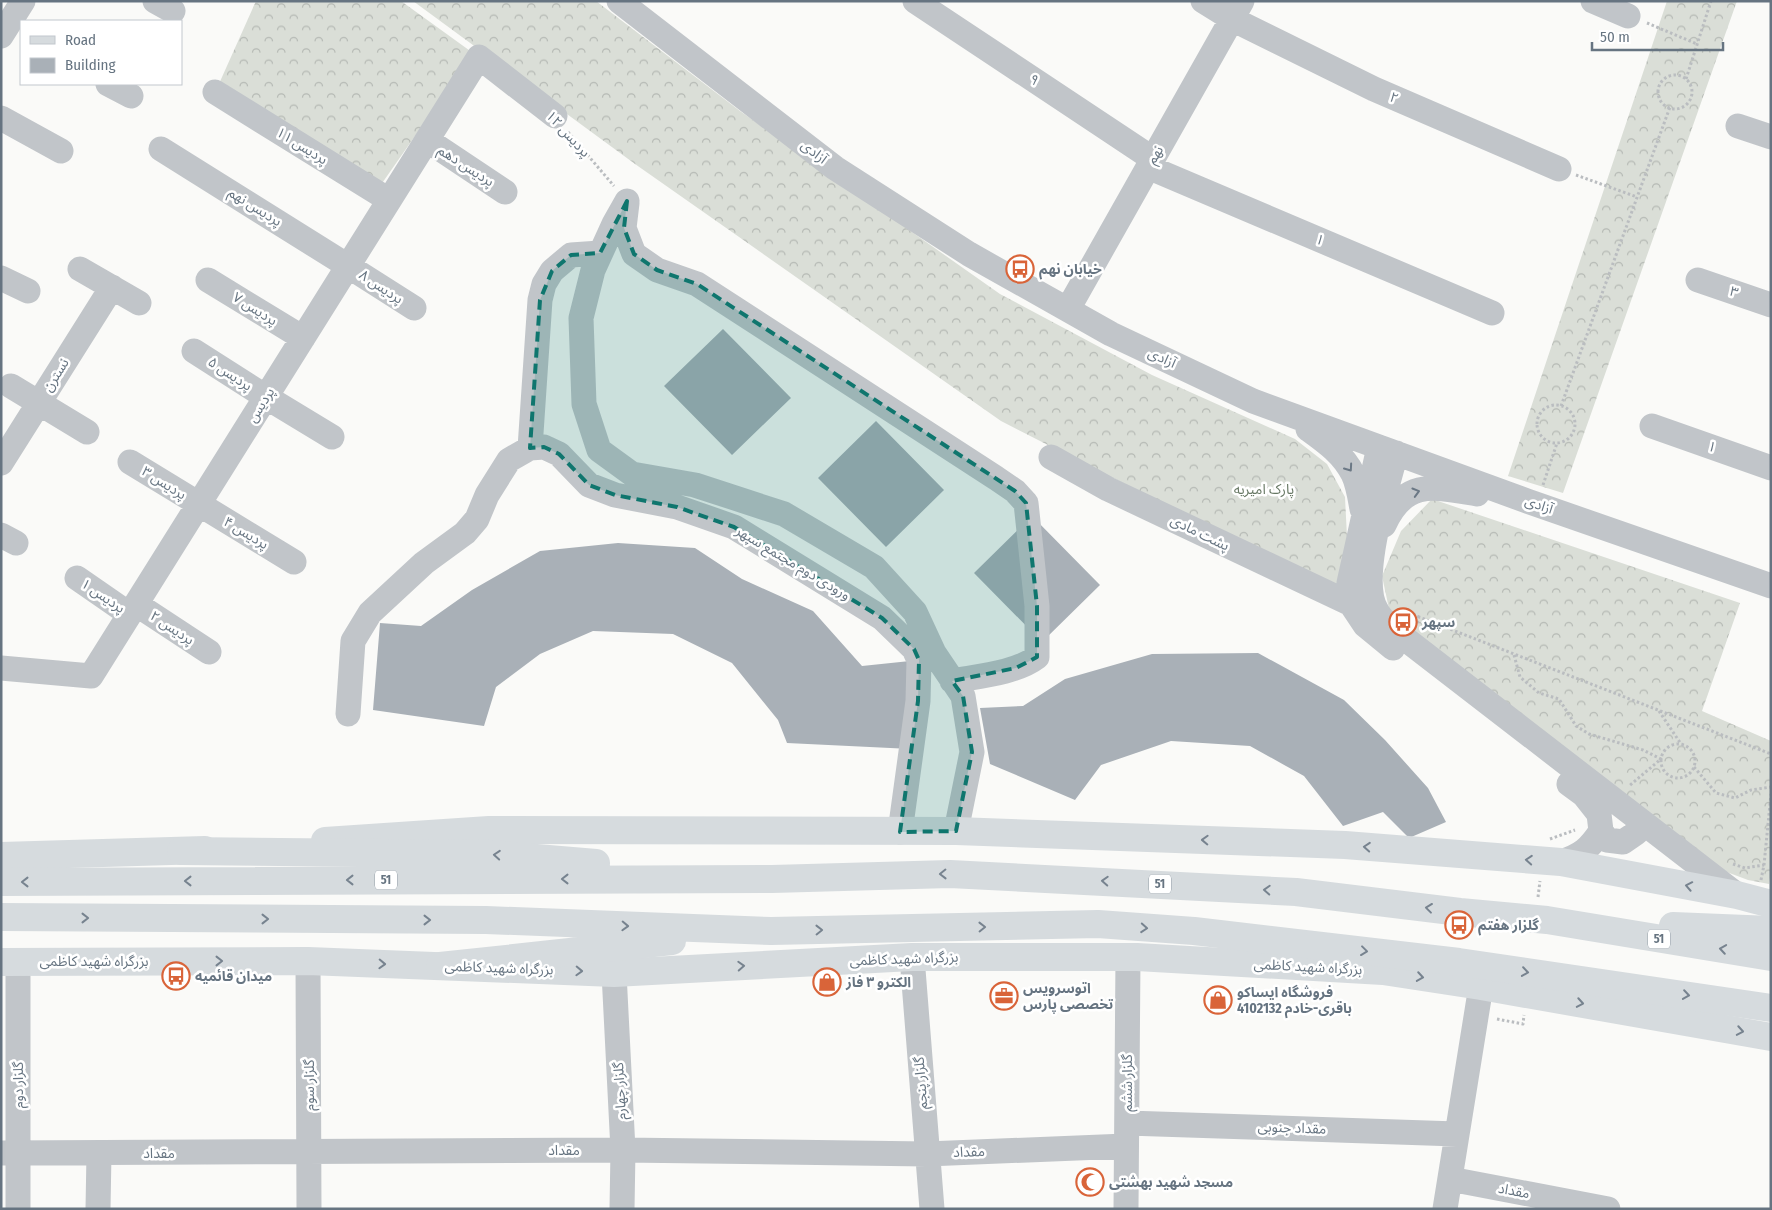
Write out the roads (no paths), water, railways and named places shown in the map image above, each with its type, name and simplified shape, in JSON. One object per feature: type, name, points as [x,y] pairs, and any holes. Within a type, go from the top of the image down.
[{"type":"main road","points":[[181,851],[489,830],[956,832],[1345,846],[1561,862],[1755,900]]},
{"type":"main road","points":[[1,856],[181,851],[491,854],[772,879]]},
{"type":"main road","name":"51","points":[[1,882],[772,879],[950,874],[1296,892],[1460,912],[1547,920],[1771,957]]},
{"type":"main road","name":"بزرگراه شهید کاظمی","points":[[1,917],[486,920],[771,931],[1098,924],[1194,931],[1459,962],[1771,1008]]},
{"type":"main road","points":[[1547,920],[1771,930]]},
{"type":"main road","points":[[440,966],[771,931]]},
{"type":"main road","points":[[1194,931],[1354,969]]},
{"type":"main road","name":"بزرگراه شهید کاظمی","points":[[10,962],[308,961],[614,973],[912,957],[1128,957],[1383,971],[1481,986],[1771,1037]]},
{"type":"street","points":[[10,32],[23,1]]},
{"type":"street","name":"آزادی","points":[[619,1],[835,168],[969,254],[1111,334],[1253,401],[1532,503],[1771,586]]},
{"type":"street","name":"۹","points":[[915,1],[1150,163]]},
{"type":"street","name":"۲","points":[[1203,1],[1237,10],[1374,89],[1559,169]]},
{"type":"street","points":[[1593,1],[1628,16]]},
{"type":"street","name":"نهم","points":[[1068,310],[1237,10]]},
{"type":"street","name":"پردیس ۱۲","points":[[479,57],[555,116]]},
{"type":"street","name":"پردیس","points":[[1,668],[91,676],[479,57]]},
{"type":"street","points":[[110,85],[130,96]]},
{"type":"street","name":"پردیس ۱۱","points":[[215,92],[390,200]]},
{"type":"street","points":[[1,118],[61,152]]},
{"type":"street","points":[[1738,126],[1771,137]]},
{"type":"street","name":"پردیس دهم","points":[[427,140],[505,192]]},
{"type":"street","name":"پردیس نهم","points":[[161,149],[348,266]]},
{"type":"street","name":"۱","points":[[1150,163],[1492,313]]},
{"type":"street","points":[[952,681],[1016,668],[1028,664],[1037,657],[1037,606],[1026,503],[996,478],[697,284],[657,270],[634,254],[624,228],[627,201],[592,270],[581,318],[584,404],[598,450],[632,474],[695,485],[784,514],[874,567],[915,612],[934,653],[952,681],[963,696],[972,752],[956,832]]},
{"type":"street","points":[[348,714],[353,641],[370,614],[424,563],[465,533],[476,519],[487,495],[509,460],[530,448],[540,300],[544,284],[552,270],[571,255],[600,253]]},
{"type":"street","name":"پردیس ۸","points":[[348,266],[414,308]]},
{"type":"street","points":[[80,269],[139,303]]},
{"type":"street","points":[[1,278],[28,291]]},
{"type":"street","name":"پردیس ۷","points":[[208,280],[303,338]]},
{"type":"street","name":"۳","points":[[1698,280],[1771,305]]},
{"type":"street","name":"نسترن","points":[[1,463],[112,287]]},
{"type":"street","name":"پردیس ۵","points":[[194,351],[332,437]]},
{"type":"street","points":[[11,386],[87,432]]},
{"type":"street","points":[[1253,401],[1305,427],[1334,447],[1354,475],[1364,516]]},
{"type":"street","name":"۱","points":[[1652,426],[1771,468]]},
{"type":"street","name":"ورودی دوم مجتمع سپهر","points":[[530,448],[544,447],[559,454],[589,485],[615,495],[676,507],[734,527],[882,618],[914,650],[919,660],[918,701],[900,832]]},
{"type":"street","points":[[1388,450],[1364,516],[1349,583],[1362,604],[1365,625],[1584,795],[1599,814],[1601,831],[1607,840],[1623,842],[1636,833],[1640,821]]},
{"type":"street","points":[[1362,604],[1370,591],[1371,557],[1388,450]]},
{"type":"street","name":"پشت مادی","points":[[1051,458],[1108,489],[1362,604]]},
{"type":"street","name":"پردیس ۳","points":[[130,462],[198,504]]},
{"type":"street","points":[[1371,557],[1390,512],[1405,495],[1432,487],[1532,503]]},
{"type":"street","name":"پردیس ۴","points":[[198,504],[294,562]]},
{"type":"street","name":"پردیس ۱","points":[[77,578],[132,609]]},
{"type":"street","points":[[1362,604],[1377,611],[1395,631],[1640,821],[1755,900]]},
{"type":"street","name":"پردیس ۲","points":[[132,609],[209,652]]},
{"type":"street","points":[[1561,862],[1578,856],[1591,846],[1601,831]]},
{"type":"street","name":"گلزار پنجم","points":[[912,957],[932,1209]]},
{"type":"street","name":"گلزار ششم","points":[[1126,1209],[1128,957]]},
{"type":"street","name":"گلزار سوم","points":[[308,961],[309,1209]]},
{"type":"street","name":"گلزار دوم","points":[[10,962],[10,1153],[18,1209]]},
{"type":"street","name":"گلزار چهارم","points":[[614,973],[623,1150],[622,1209]]},
{"type":"street","points":[[1445,1209],[1481,986]]},
{"type":"street","name":"مقداد جنوبی","points":[[1126,1134],[1457,1134]]},
{"type":"street","name":"مقداد","points":[[10,1153],[623,1150],[927,1154],[1126,1134]]},
{"type":"street","points":[[98,1209],[99,1153]]},
{"type":"street","name":"مقداد","points":[[1450,1179],[1608,1209]]},
{"type":"place","name":"خیابان نهم","points":[[1020,269]]},
{"type":"place","name":"سپهر","points":[[1403,622]]},
{"type":"place","name":"گلزار هفتم","points":[[1459,925]]},
{"type":"place","name":"میدان قائمیه","points":[[176,976]]},
{"type":"place","name":"الکترو ۳ فاز","points":[[827,982]]},
{"type":"place","name":"اتوسرویس تخصصی پارس","points":[[1004,996]]},
{"type":"place","name":"فروشگاه ایساکو باقری-خادم 4102132","points":[[1218,1000]]},
{"type":"place","name":"مسجد شهید بهشتی","points":[[1090,1182]]},
{"type":"park label","name":"پارک امیریه","points":[[1264,489]]}]
